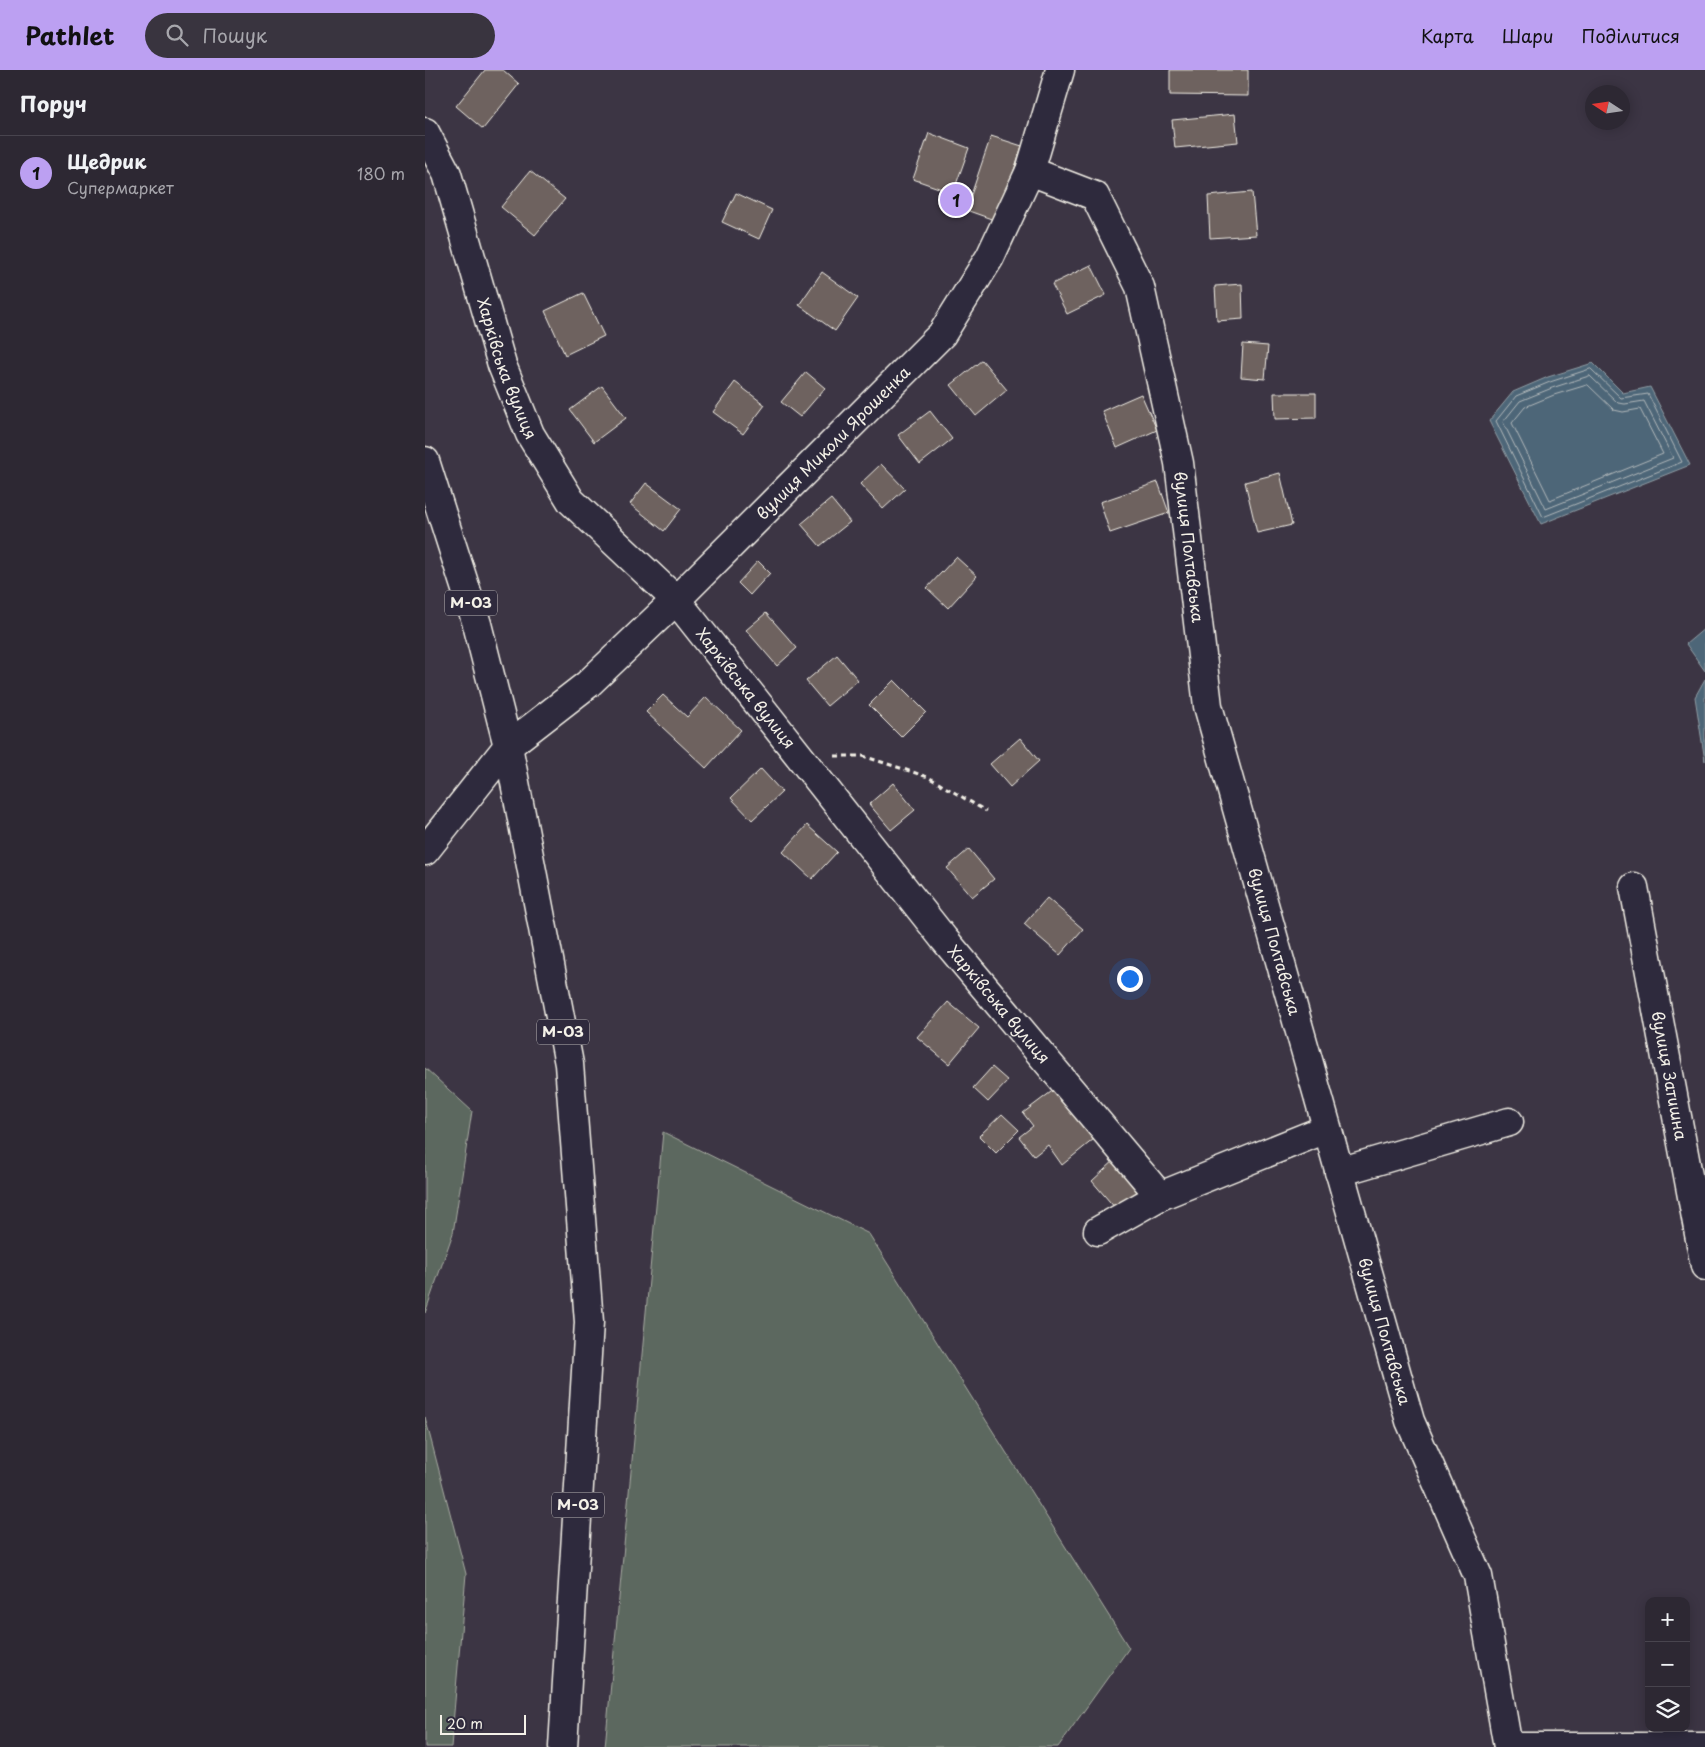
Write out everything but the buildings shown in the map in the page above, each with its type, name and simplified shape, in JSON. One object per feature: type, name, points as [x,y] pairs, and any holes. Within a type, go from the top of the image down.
[{"type":"main road","name":"вулиця Миколи Ярошенка","points":[[425,851],[509,746],[588,684],[942,334],[990,257],[1030,171],[1060,70]]},
{"type":"main road","name":"Харківська вулиця","points":[[425,132],[447,174],[502,365],[530,434],[571,501],[675,600],[944,939],[1160,1196]]},
{"type":"main road","name":"вулиця Полтавська","points":[[1030,171],[1095,196],[1140,287],[1179,463],[1208,706],[1410,1421],[1478,1576],[1508,1747]]},
{"type":"main road","name":"М-03","points":[[425,461],[477,624],[509,746],[569,1064],[589,1322],[563,1747]]},
{"type":"main road","name":"вулиця Затишна","points":[[1634,887],[1705,1266]]},
{"type":"main road","points":[[1339,1172],[1509,1122]]},
{"type":"main road","points":[[1098,1231],[1160,1196],[1326,1129]]},
{"type":"main road","name":"М-03","points":[[557,1747],[568,1689]]},
{"type":"main road","points":[[1508,1747],[1705,1747]]},
{"type":"path","points":[[800,756],[863,756],[928,777],[986,811]]},
{"type":"shaded area","points":[[425,1068],[472,1111],[453,1233],[425,1313]]},
{"type":"shaded area","points":[[663,1132],[869,1234],[1129,1648],[1058,1747],[605,1747]]},
{"type":"shaded area","points":[[425,1417],[466,1574],[451,1747],[425,1747]]},
{"type":"water","points":[[1593,363],[1623,393],[1650,387],[1690,465],[1541,524],[1489,421],[1513,392],[1548,377]]},
{"type":"water","points":[[1705,628],[1705,671],[1686,644]]},
{"type":"water","points":[[1705,679],[1705,761],[1695,697]]},
{"type":"place","name":"Щедрик","points":[[956,200]]}]
